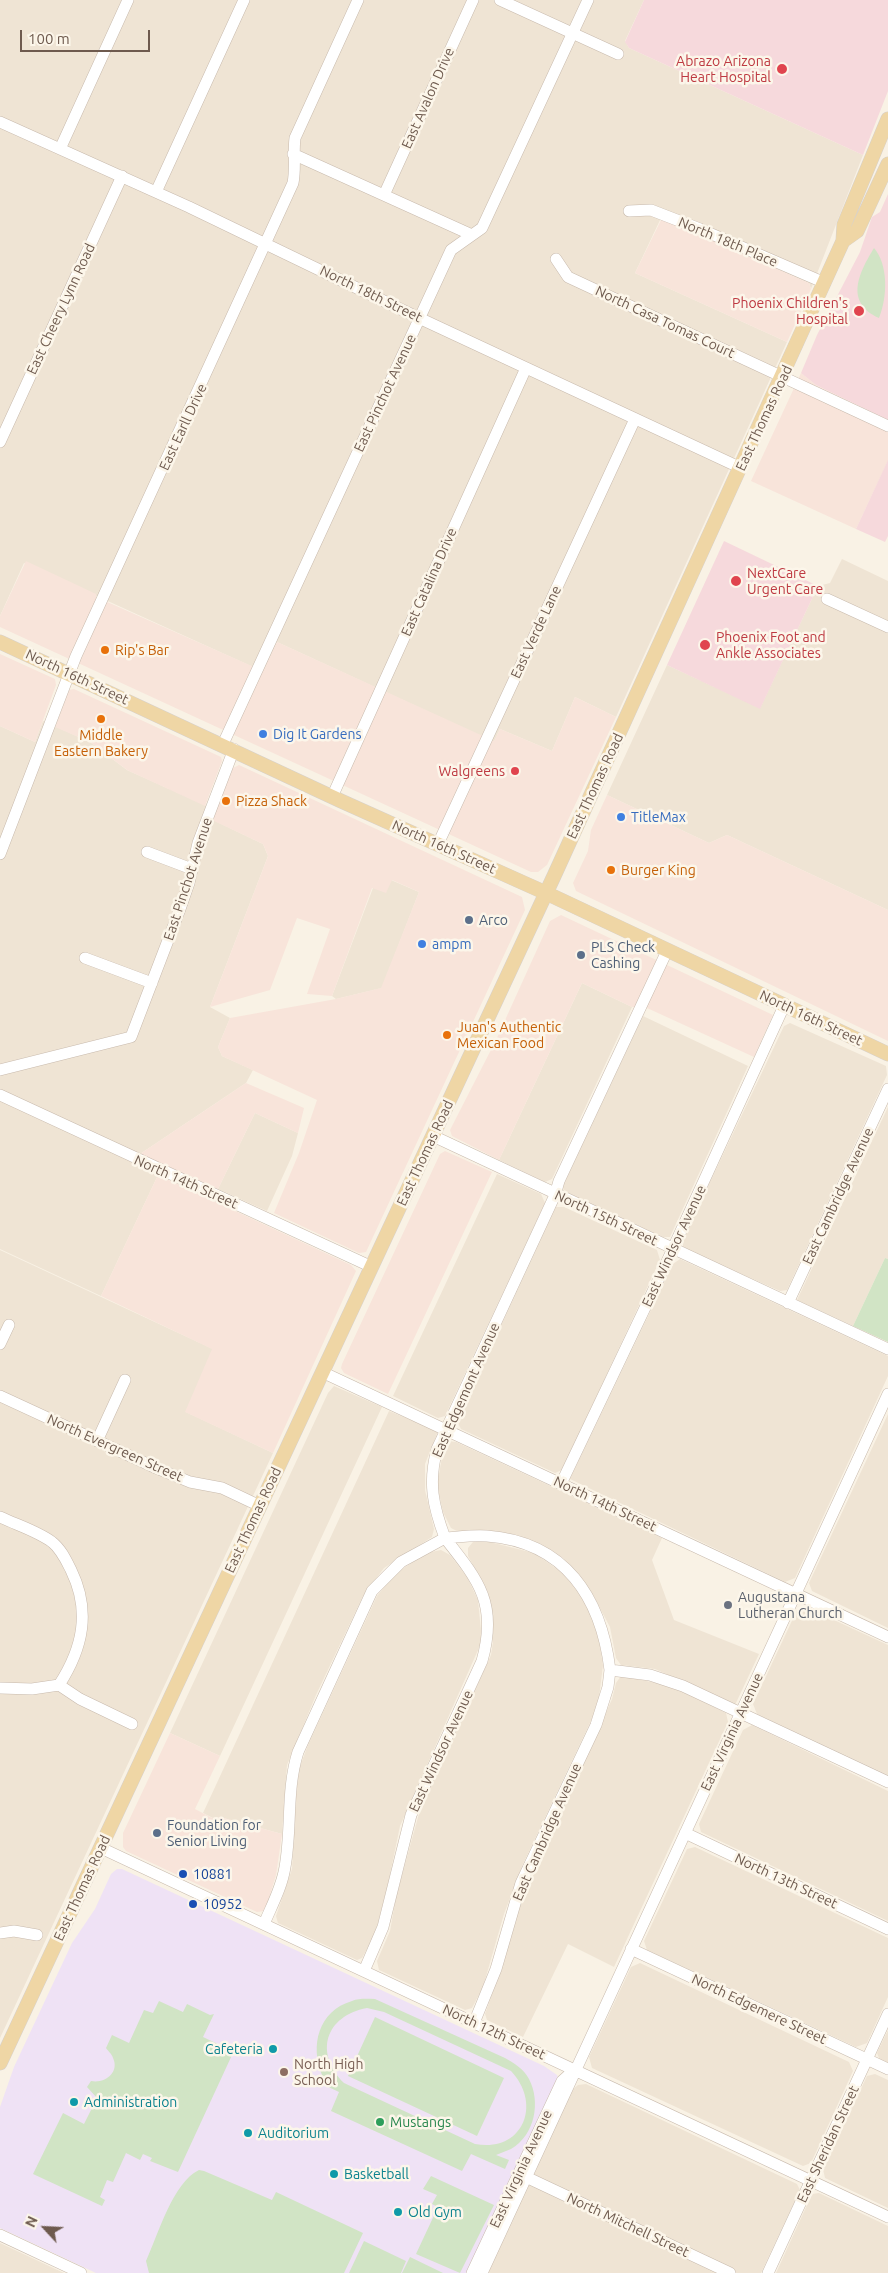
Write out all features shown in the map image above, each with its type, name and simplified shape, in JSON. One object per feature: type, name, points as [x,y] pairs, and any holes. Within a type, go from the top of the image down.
[{"type":"main road","name":"East Thomas Road","points":[[0,2063],[546,893],[741,468],[843,241],[844,225],[888,119]]},
{"type":"main road","name":"East Thomas Road","points":[[843,241],[857,231],[888,164]]},
{"type":"main road","name":"North 16th Street","points":[[0,642],[546,893],[888,1054]]},
{"type":"street","points":[[60,149],[128,0]]},
{"type":"street","points":[[156,192],[244,0]]},
{"type":"street","name":"East Earll Drive","points":[[0,854],[69,674],[293,183],[296,169],[293,154],[295,138],[358,0]]},
{"type":"street","name":"East Avalon Drive","points":[[384,195],[473,0]]},
{"type":"street","points":[[500,0],[618,54]]},
{"type":"street","name":"East Pinchot Avenue","points":[[0,1070],[131,1037],[178,916],[228,747],[451,250],[482,228],[588,0]]},
{"type":"street","name":"North 18th Street","points":[[0,122],[266,243],[420,318],[741,468]]},
{"type":"street","points":[[293,154],[472,235]]},
{"type":"street","name":"East Cheery Lynn Road","points":[[0,442],[122,176]]},
{"type":"street","name":"North 18th Place","points":[[629,212],[651,210],[825,283]]},
{"type":"street","name":"North Casa Tomas Court","points":[[556,259],[568,278],[888,426]]},
{"type":"street","name":"East Catalina Drive","points":[[332,796],[526,368]]},
{"type":"street","name":"East Verde Lane","points":[[438,844],[635,419]]},
{"type":"street","points":[[827,599],[888,627]]},
{"type":"street","points":[[147,852],[192,869]]},
{"type":"street","name":"East Edgemont Avenue","points":[[445,1538],[435,1510],[432,1470],[445,1430],[667,951]]},
{"type":"street","points":[[85,958],[152,983]]},
{"type":"street","name":"East Windsor Avenue","points":[[561,1484],[784,1006]]},
{"type":"street","name":"East Cambridge Avenue","points":[[788,1303],[888,1089]]},
{"type":"street","name":"North 14th Street","points":[[0,1095],[372,1267]]},
{"type":"street","name":"North 15th Street","points":[[432,1136],[888,1349]]},
{"type":"street","points":[[0,1344],[9,1325]]},
{"type":"street","name":"North 14th Street","points":[[322,1372],[888,1637]]},
{"type":"street","points":[[97,1440],[125,1380]]},
{"type":"street","name":"East Virginia Avenue","points":[[482,2273],[574,2070],[888,1394]]},
{"type":"street","name":"North Evergreen Street","points":[[0,1396],[183,1479],[222,1488],[260,1506]]},
{"type":"street","points":[[0,1517],[52,1542],[62,1553],[77,1582],[82,1598],[81,1634],[76,1652],[59,1685]]},
{"type":"street","points":[[264,1924],[280,1888],[286,1865],[290,1786],[294,1765],[310,1724],[366,1603],[380,1581],[401,1562],[445,1538],[487,1536],[516,1541],[541,1550],[566,1568],[584,1591],[599,1616],[607,1644],[610,1670],[650,1675],[667,1680],[888,1782]]},
{"type":"street","name":"East Windsor Avenue","points":[[364,1971],[385,1920],[411,1815],[482,1661],[489,1638],[486,1607],[479,1585],[445,1538]]},
{"type":"street","name":"East Cambridge Avenue","points":[[474,2023],[489,1990],[521,1883],[596,1725],[608,1687],[610,1670]]},
{"type":"street","points":[[0,1688],[32,1689],[59,1685],[80,1699],[132,1724]]},
{"type":"street","name":"North 13th Street","points":[[685,1833],[888,1929]]},
{"type":"street","name":"North 12th Street","points":[[101,1848],[888,2217]]},
{"type":"street","points":[[0,1933],[14,1931],[37,1935]]},
{"type":"street","name":"North Edgemere Street","points":[[630,1949],[888,2069]]},
{"type":"street","name":"East Sheridan Street","points":[[768,2273],[888,2014]]},
{"type":"street","name":"East Virginia Avenue","points":[[472,2273],[562,2081],[574,2070]]},
{"type":"street","name":"North Mitchell Street","points":[[526,2178],[730,2273]]},
{"type":"street","points":[[0,2235],[81,2273]]},
{"type":"shaded area","points":[[0,0],[644,0],[625,41],[629,48],[863,155],[811,289],[809,283],[661,218],[635,273],[787,342],[616,717],[575,697],[552,751],[500,729],[494,742],[277,642],[264,672],[24,563],[0,616]]},
{"type":"shaded area","name":"Abrazo Arizona Heart Hospital","points":[[644,0],[888,0],[888,91],[863,155],[629,48],[625,42]]},
{"type":"shaded area","name":"Phoenix Children's Hospital","points":[[888,194],[888,420],[816,385],[801,373],[817,335],[860,252],[872,217],[880,212]]},
{"type":"shaded area","points":[[662,218],[809,283],[811,289],[787,342],[635,273]]},
{"type":"shaded area","points":[[801,373],[816,385],[888,420],[888,461],[856,529],[751,481]]},
{"type":"shaded area","points":[[888,460],[888,536],[885,542],[856,529]]},
{"type":"shaded area","points":[[724,541],[818,586],[760,709],[667,665]]},
{"type":"shaded area","points":[[842,559],[888,581],[888,910],[727,835],[709,843],[607,795],[667,665],[760,708],[818,586],[830,583]]},
{"type":"shaded area","points":[[26,561],[96,594],[96,597],[263,671],[277,642],[494,741],[500,729],[552,751],[575,697],[616,717],[547,865],[538,872],[531,872],[0,627],[0,616]]},
{"type":"shaded area","points":[[0,654],[55,679],[56,685],[35,742],[0,726]]},
{"type":"shaded area","points":[[74,689],[221,757],[222,761],[205,806],[127,770],[90,742],[55,727],[69,690]]},
{"type":"shaded area","points":[[43,721],[90,742],[127,770],[216,810],[213,820],[263,844],[268,856],[210,1007],[230,1018],[218,1047],[222,1056],[253,1070],[246,1083],[140,1154],[152,1159],[146,1171],[158,1175],[101,1296],[0,1249],[0,726],[35,742]]},
{"type":"shaded area","points":[[239,765],[522,897],[525,910],[366,1252],[359,1253],[274,1213],[299,1153],[317,1100],[222,1056],[218,1047],[230,1018],[336,999],[381,988],[419,892],[392,880],[386,893],[372,888],[332,996],[307,994],[330,929],[297,918],[270,990],[210,1007],[268,856],[263,844],[212,820],[233,768]]},
{"type":"shaded area","points":[[607,795],[709,843],[727,835],[888,910],[888,1041],[576,891],[573,883],[588,851],[591,830]]},
{"type":"shaded area","points":[[391,880],[419,892],[382,988],[336,999],[332,996],[373,888]]},
{"type":"shaded area","points":[[561,915],[773,1015],[754,1057],[647,1008],[632,1007],[582,983],[499,1160],[452,1136],[450,1130],[496,1040],[550,921]]},
{"type":"shaded area","points":[[582,983],[632,1007],[552,1179],[545,1182],[499,1160]]},
{"type":"shaded area","points":[[643,1016],[748,1066],[670,1237],[663,1237],[564,1193],[563,1186]]},
{"type":"shaded area","points":[[790,1023],[886,1066],[887,1075],[787,1290],[780,1291],[683,1248],[683,1239],[784,1026]]},
{"type":"shaded area","points":[[246,1083],[304,1108],[298,1133],[255,1113],[218,1189],[140,1154]]},
{"type":"shaded area","points":[[888,1107],[888,1259],[885,1258],[853,1326],[797,1300]]},
{"type":"shaded area","points":[[255,1113],[298,1133],[292,1156],[267,1211],[218,1189]]},
{"type":"shaded area","points":[[445,1151],[492,1172],[388,1394],[344,1373],[341,1368],[440,1154]]},
{"type":"shaded area","points":[[497,1174],[541,1194],[545,1203],[445,1416],[438,1418],[393,1396]]},
{"type":"shaded area","points":[[158,1175],[351,1265],[356,1271],[273,1453],[185,1412],[212,1349],[101,1296]]},
{"type":"shaded area","points":[[556,1207],[564,1207],[657,1250],[660,1260],[562,1470],[555,1473],[461,1429],[457,1421]]},
{"type":"shaded area","points":[[0,1250],[213,1349],[186,1412],[273,1453],[0,2038]]},
{"type":"shaded area","points":[[680,1259],[888,1356],[888,1376],[795,1578],[785,1582],[570,1479],[673,1264]]},
{"type":"shaded area","points":[[334,1386],[382,1407],[220,1756],[170,1733],[328,1393]]},
{"type":"shaded area","points":[[389,1411],[438,1431],[425,1464],[425,1490],[434,1529],[432,1537],[384,1568],[363,1596],[316,1695],[287,1765],[282,1834],[220,1817],[213,1818],[203,1813]]},
{"type":"shaded area","points":[[888,1414],[888,1628],[812,1591],[809,1583]]},
{"type":"shaded area","points":[[448,1441],[456,1442],[662,1538],[652,1560],[674,1620],[759,1654],[735,1705],[655,1669],[621,1665],[616,1658],[610,1627],[593,1595],[563,1558],[538,1543],[495,1531],[457,1531],[451,1528],[443,1512],[437,1485],[442,1457]]},
{"type":"shaded area","points":[[473,1542],[490,1542],[534,1553],[567,1576],[584,1600],[597,1627],[603,1665],[598,1706],[523,1864],[504,1914],[483,1987],[472,2008],[465,2010],[379,1970],[377,1961],[390,1931],[396,1897],[420,1810],[491,1655],[493,1642],[488,1592],[468,1556],[468,1548]]},
{"type":"shaded area","points":[[441,1550],[450,1555],[467,1577],[478,1600],[482,1641],[400,1826],[375,1934],[362,1958],[357,1960],[278,1923],[276,1916],[292,1869],[299,1769],[308,1745],[377,1596],[395,1574],[426,1553]]},
{"type":"shaded area","points":[[806,1607],[888,1645],[888,1775],[757,1714],[753,1704],[797,1610]]},
{"type":"shaded area","points":[[621,1676],[672,1686],[726,1713],[728,1722],[614,1967],[568,1944],[523,2037],[487,2020],[485,2014],[520,1905],[612,1699],[616,1683]]},
{"type":"shaded area","points":[[752,1725],[888,1791],[888,1921],[701,1832],[699,1824],[743,1730]]},
{"type":"shaded area","points":[[170,1733],[220,1756],[195,1809],[212,1818],[220,1817],[282,1834],[276,1875],[265,1911],[257,1912],[126,1851],[123,1847],[123,1833]]},
{"type":"shaded area","points":[[695,1847],[888,1938],[888,1997],[867,2043],[856,2047],[647,1950],[644,1941],[687,1849]]},
{"type":"shaded area","name":"North High School","points":[[117,1869],[122,1869],[544,2066],[557,2075],[558,2078],[468,2273],[96,2273],[0,2228],[0,2107],[14,2067],[72,1943],[95,1909],[111,1874]]},
{"type":"shaded area","points":[[640,1963],[849,2062],[853,2071],[811,2163],[803,2166],[592,2068],[589,2057],[631,1967]]},
{"type":"shaded area","points":[[888,2030],[888,2064],[880,2061],[877,2053]]},
{"type":"shaded area","points":[[875,2074],[888,2080],[888,2208],[825,2178],[823,2169],[867,2076]]},
{"type":"shaded area","points":[[586,2084],[797,2184],[800,2190],[761,2273],[487,2273],[572,2090],[578,2085]]},
{"type":"shaded area","points":[[819,2193],[888,2226],[888,2273],[776,2273],[812,2194]]},
{"type":"shaded area","points":[[0,2243],[64,2273],[0,2273]]},
{"type":"green space","points":[[874,248],[882,263],[885,281],[884,300],[879,318],[861,304],[858,295],[860,277]]},
{"type":"green space","points":[[885,1258],[888,1259],[888,1342],[853,1326]]},
{"type":"green space","points":[[358,1999],[375,1999],[505,2058],[524,2072],[533,2088],[535,2098],[534,2117],[526,2135],[519,2143],[511,2149],[496,2155],[509,2160],[505,2169],[471,2154],[462,2171],[331,2111],[339,2092],[318,2082],[322,2075],[317,2053],[317,2041],[320,2031],[324,2021],[340,2006]],"holes":[[[367,2008],[384,2012],[511,2071],[521,2084],[526,2111],[523,2124],[515,2134],[505,2141],[491,2145],[475,2144],[344,2083],[329,2060],[328,2037],[333,2027],[341,2019],[353,2012]]]},
{"type":"green space","points":[[159,2001],[183,2012],[187,2004],[210,2015],[214,2014],[203,2037],[224,2047],[232,2055],[178,2172],[150,2161],[152,2158],[143,2154],[140,2160],[126,2153],[113,2182],[107,2180],[100,2197],[105,2200],[102,2206],[33,2174],[63,2113],[84,2124],[97,2098],[87,2087],[91,2081],[101,2081],[113,2073],[115,2063],[106,2048],[112,2035],[129,2043],[144,2010],[153,2013]]},
{"type":"green space","points":[[375,2017],[504,2078],[477,2136],[348,2076]]},
{"type":"green space","points":[[199,2170],[272,2200],[276,2192],[363,2233],[344,2273],[149,2273],[146,2261],[167,2210],[181,2186]]},
{"type":"green space","points":[[431,2176],[494,2205],[460,2273],[416,2254],[438,2207],[432,2204],[437,2195],[423,2189]]},
{"type":"green space","points":[[364,2241],[406,2261],[401,2273],[349,2273]]},
{"type":"green space","points":[[410,2257],[443,2273],[402,2273]]},
{"type":"place","name":"Abrazo Arizona Heart Hospital","points":[[782,69]]},
{"type":"place","name":"Phoenix Children's Hospital","points":[[859,311]]},
{"type":"place","name":"NextCare Urgent Care","points":[[736,581]]},
{"type":"place","name":"Phoenix Foot and Ankle Associates","points":[[705,645]]},
{"type":"place","name":"Rip's Bar","points":[[105,650]]},
{"type":"place","name":"Middle Eastern Bakery","points":[[101,719]]},
{"type":"place","name":"Dig It Gardens","points":[[263,734]]},
{"type":"place","name":"Walgreens","points":[[515,771]]},
{"type":"place","name":"Pizza Shack","points":[[226,801]]},
{"type":"place","name":"TitleMax","points":[[621,817]]},
{"type":"place","name":"Burger King","points":[[611,870]]},
{"type":"place","name":"Arco","points":[[469,920]]},
{"type":"place","name":"ampm","points":[[422,944]]},
{"type":"place","name":"PLS Check Cashing","points":[[581,955]]},
{"type":"place","name":"Juan's Authentic Mexican Food","points":[[447,1035]]},
{"type":"place","name":"Augustana Lutheran Church","points":[[728,1605]]},
{"type":"place","name":"Foundation for Senior Living","points":[[157,1833]]},
{"type":"place","name":"10881","points":[[183,1874]]},
{"type":"place","name":"10952","points":[[193,1904]]},
{"type":"place","name":"Cafeteria","points":[[273,2049]]},
{"type":"place","name":"North High School","points":[[284,2072]]},
{"type":"place","name":"Administration","points":[[74,2102]]},
{"type":"place","name":"Mustangs","points":[[380,2122]]},
{"type":"place","name":"Auditorium","points":[[248,2133]]},
{"type":"place","name":"Basketball","points":[[334,2174]]},
{"type":"place","name":"Old Gym","points":[[398,2212]]}]
